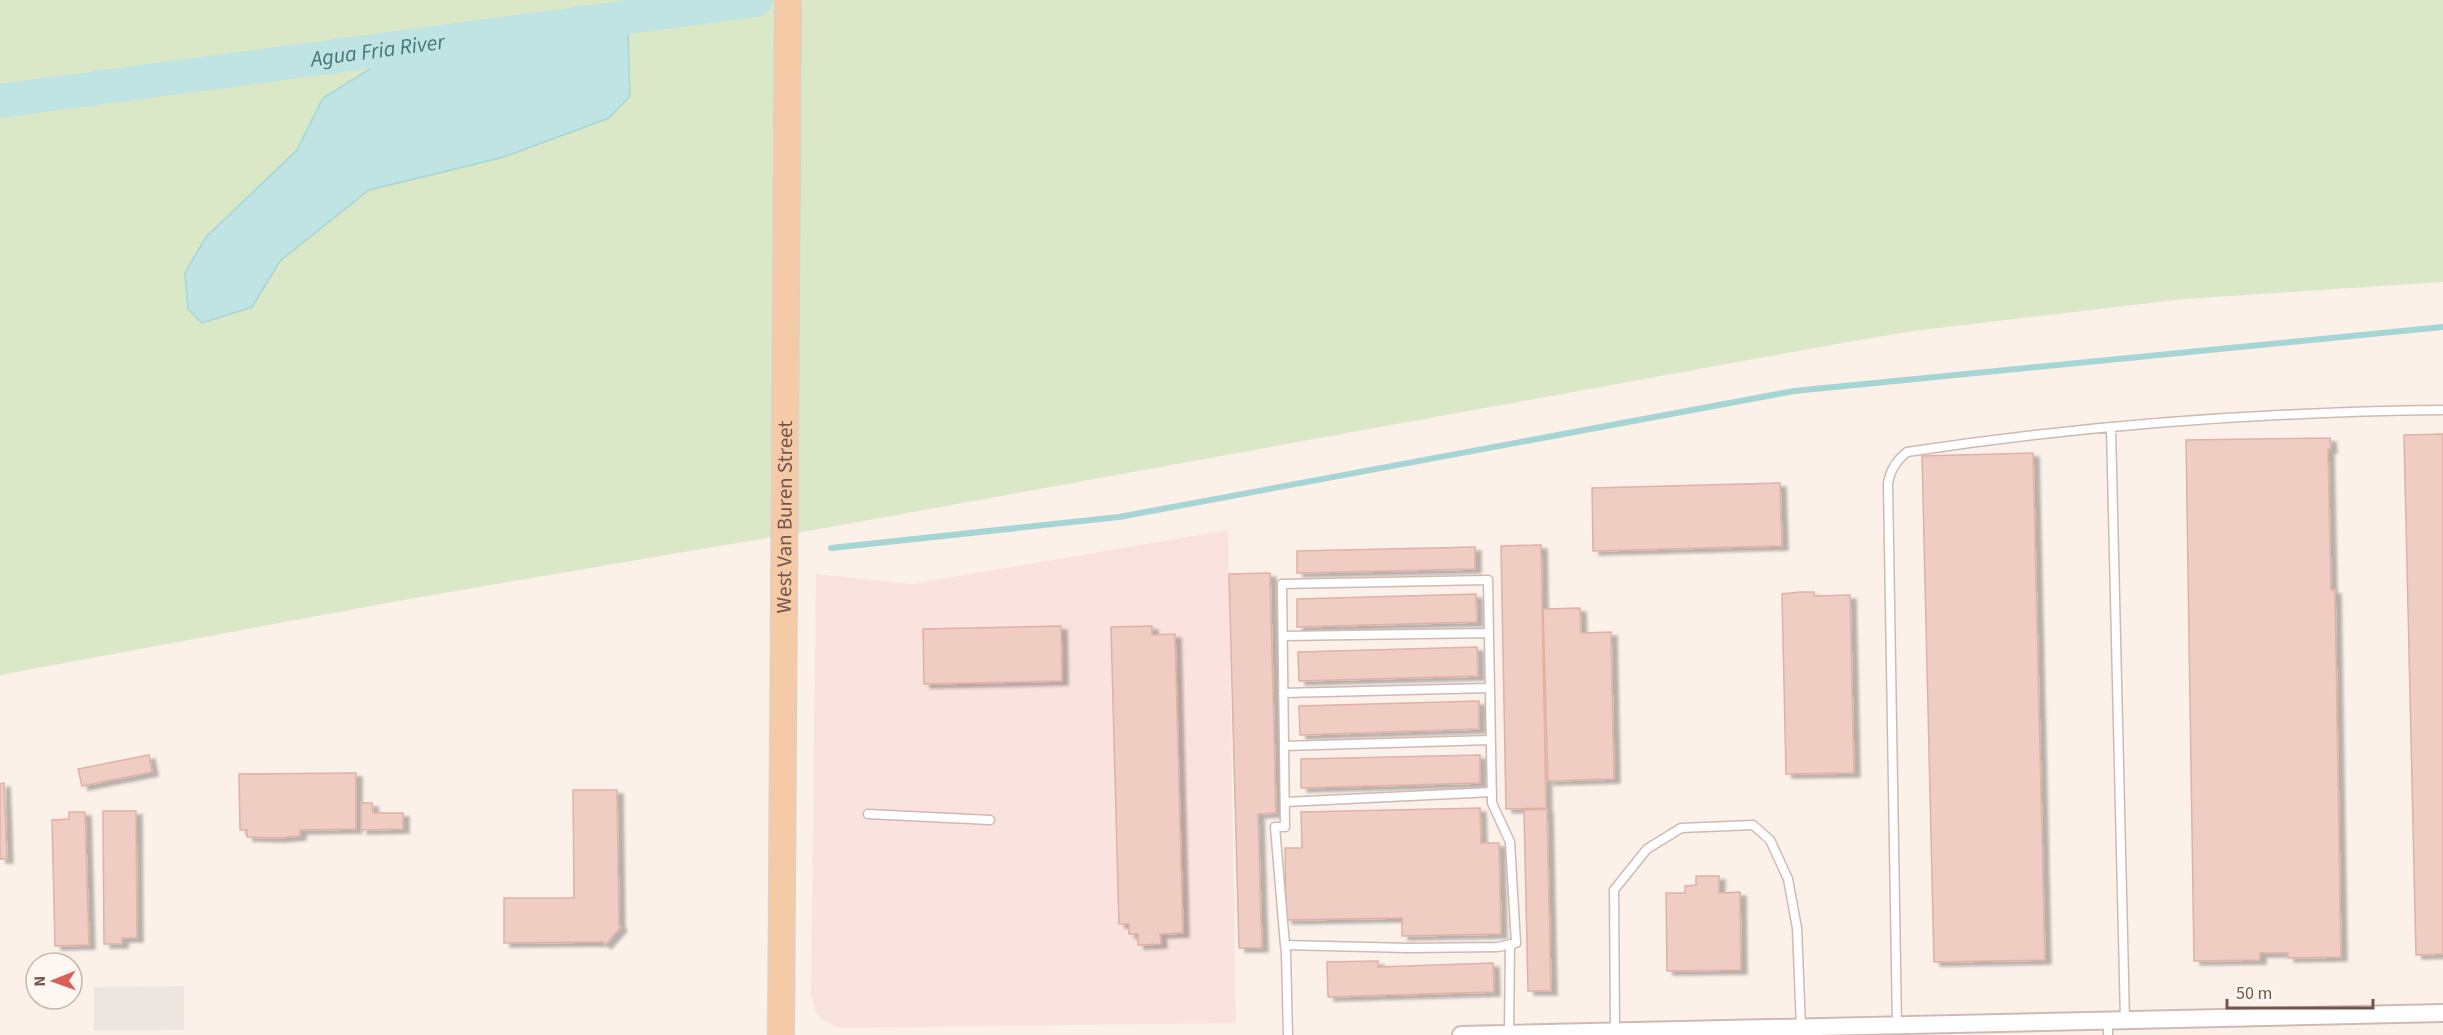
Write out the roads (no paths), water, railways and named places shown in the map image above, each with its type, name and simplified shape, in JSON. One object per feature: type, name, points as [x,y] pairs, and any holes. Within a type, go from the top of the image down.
[{"type":"main road","name":"West Van Buren Street","points":[[780,1035],[788,0]]},
{"type":"street","points":[[1461,1035],[1793,1030],[1897,1026],[1966,1030],[2108,1028],[2125,1021],[2443,1013]]},
{"type":"lane","points":[[1897,1026],[1888,483],[1891,470],[1897,460],[1907,452],[2110,427],[2351,411],[2443,410]]},
{"type":"lane","points":[[2110,427],[2125,1021]]},
{"type":"lane","points":[[1285,945],[1408,948],[1498,947],[1516,943],[1510,842],[1492,803],[1488,580],[1282,584],[1285,827],[1275,827],[1285,945],[1288,1035]]},
{"type":"lane","points":[[1283,636],[1489,633]]},
{"type":"lane","points":[[1283,693],[1490,688]]},
{"type":"lane","points":[[1284,746],[1491,740]]},
{"type":"lane","points":[[1285,802],[1492,792]]},
{"type":"lane","points":[[868,814],[990,820]]},
{"type":"lane","points":[[1615,1031],[1614,890],[1647,849],[1681,828],[1753,825],[1770,840],[1788,879],[1797,928],[1793,1030]]},
{"type":"lane","points":[[1498,1034],[1510,944]]},
{"type":"water","points":[[607,25],[628,32],[630,96],[609,118],[504,157],[369,190],[280,261],[252,307],[202,323],[188,309],[185,273],[206,237],[297,150],[323,98],[394,54],[429,39]]},
{"type":"waterway","name":"Agua Fria River","points":[[0,101],[756,0]]},
{"type":"waterway","points":[[831,548],[1119,517],[1794,391],[2443,327]]}]
